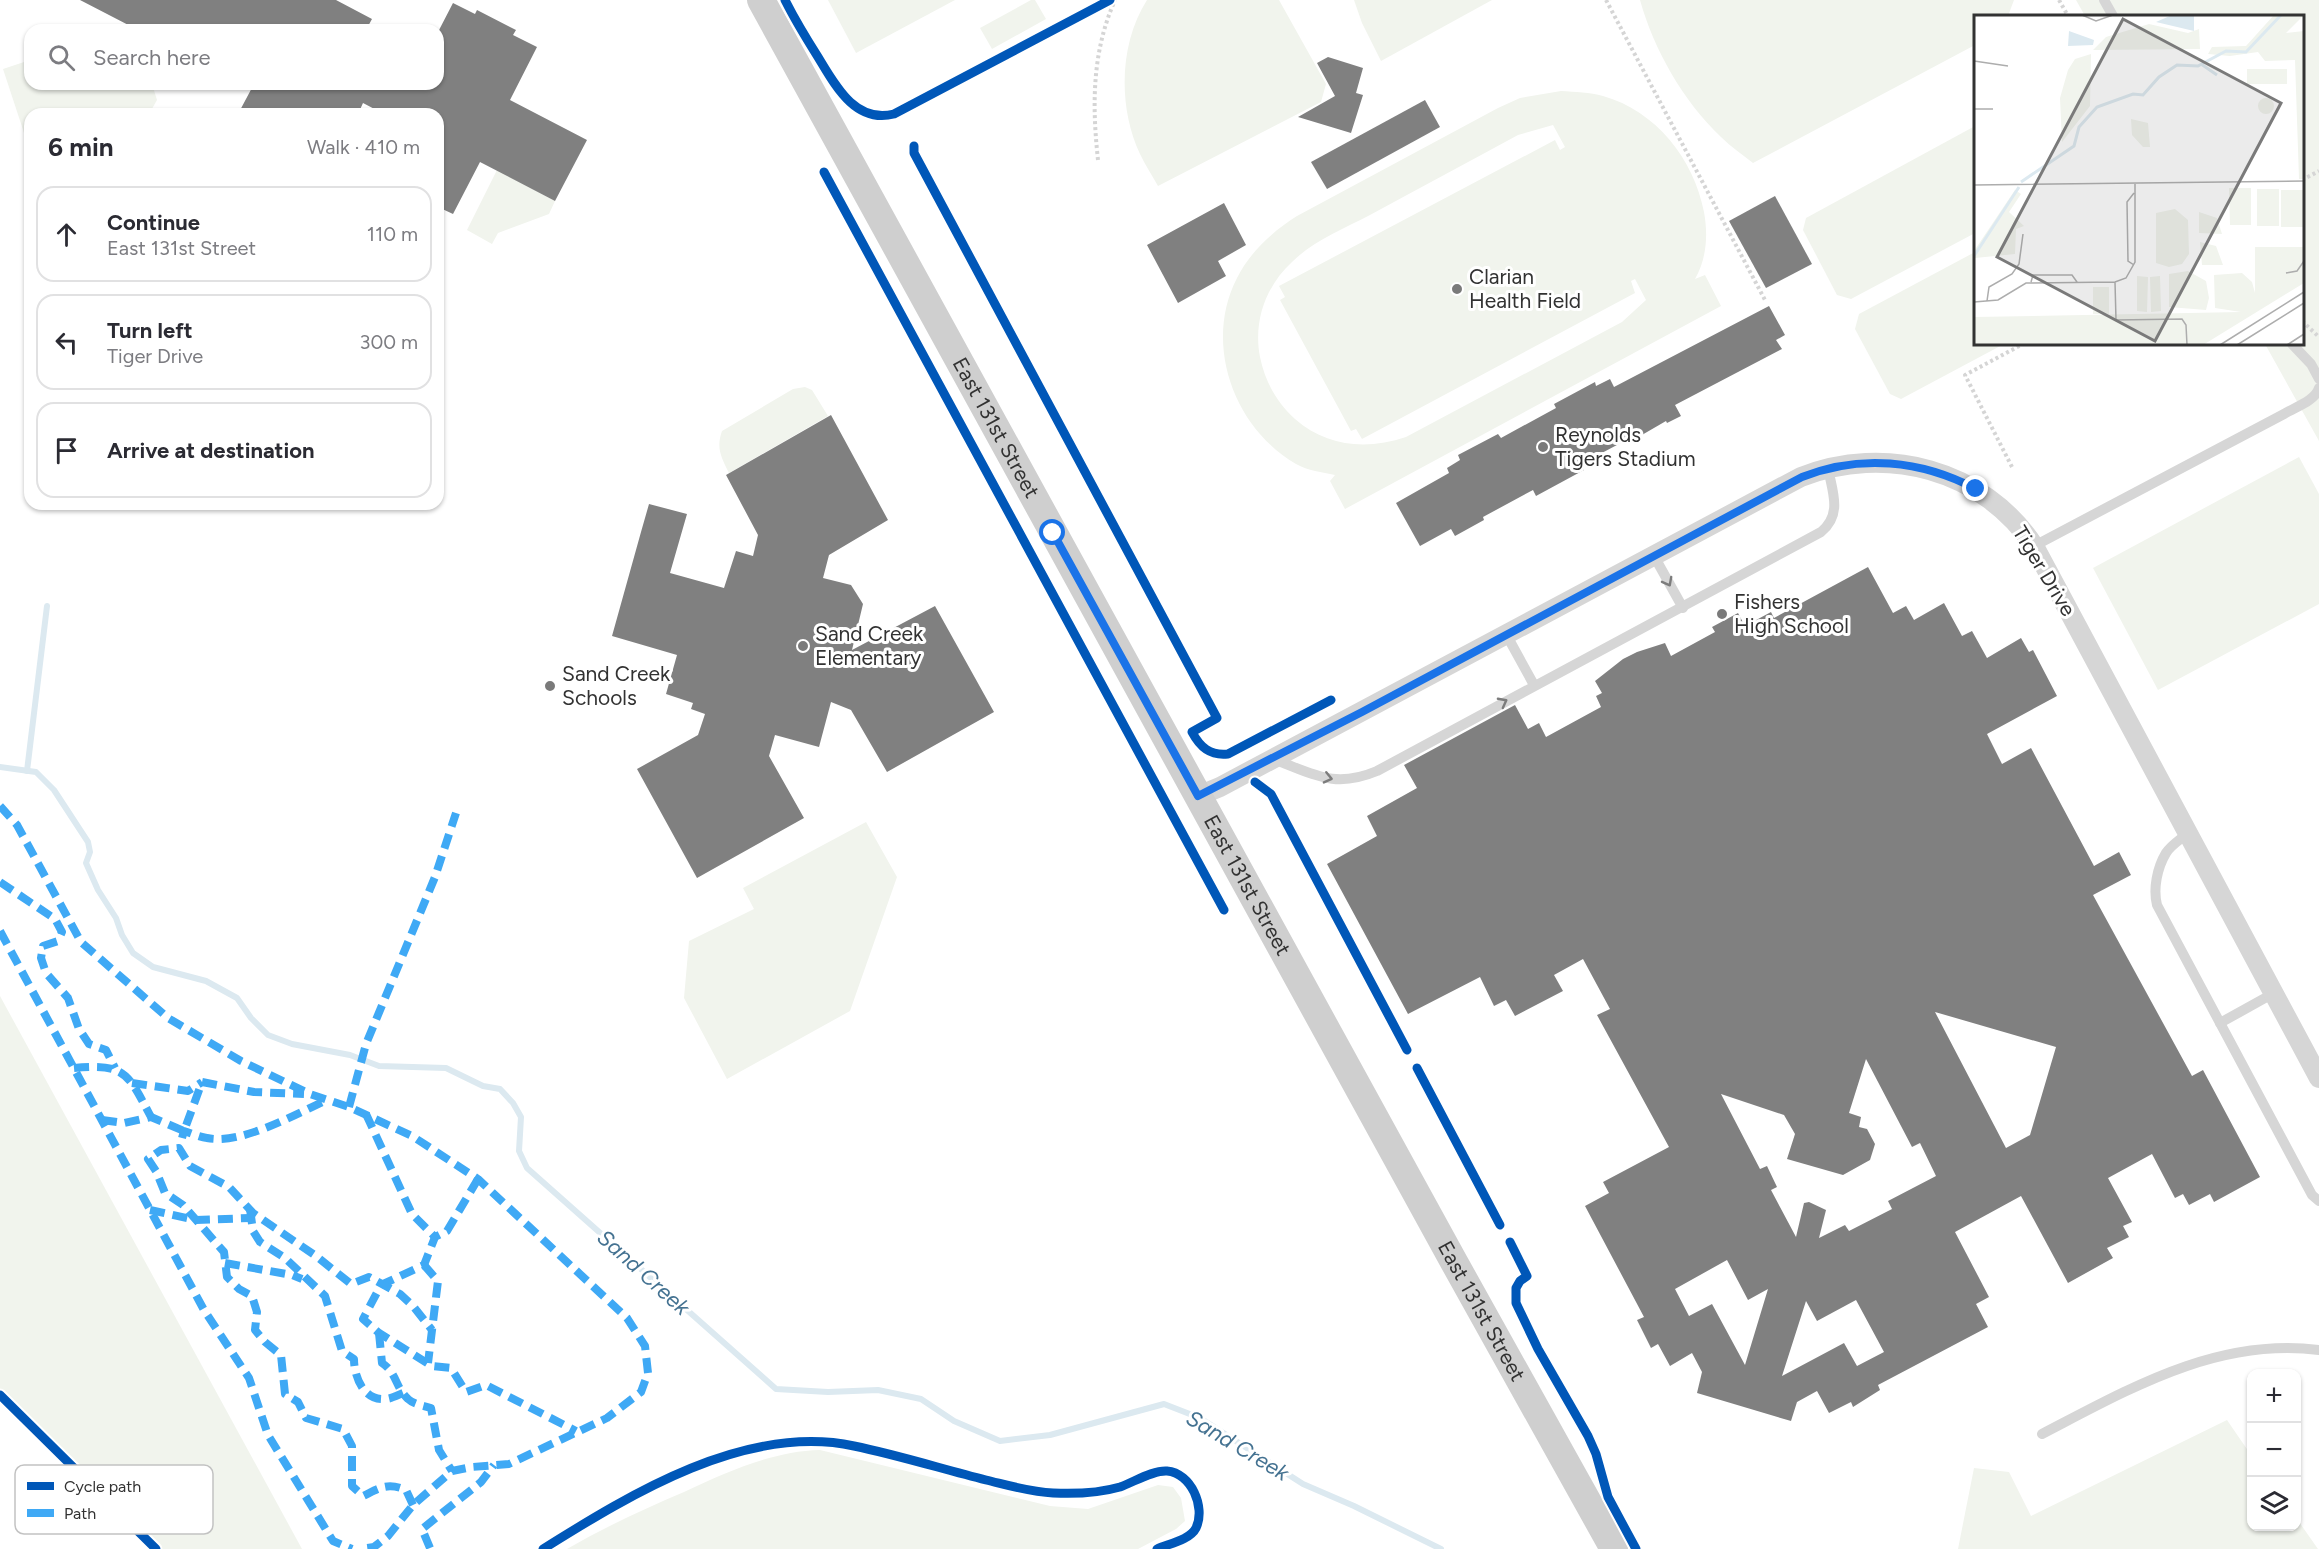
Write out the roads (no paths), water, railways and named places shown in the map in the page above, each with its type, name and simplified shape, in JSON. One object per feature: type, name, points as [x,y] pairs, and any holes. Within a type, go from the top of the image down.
[{"type":"street","name":"East 131st Street","points":[[761,0],[1614,1549]]},
{"type":"street","name":"Tiger Drive","points":[[1198,796],[1272,759],[1792,482],[1828,468],[1859,463],[1894,462],[1930,469],[1976,489],[1998,505],[2019,526],[2034,546],[2319,1078]]},
{"type":"lane","points":[[2104,0],[2112,15]]},
{"type":"lane","points":[[2293,345],[2311,364],[2319,379]]},
{"type":"lane","points":[[2034,546],[2284,414],[2312,398],[2319,388]]},
{"type":"lane","points":[[1272,759],[1332,780],[1362,777],[1377,771],[1773,560],[1830,525],[1835,514],[1836,502],[1828,468]]},
{"type":"lane","points":[[1654,556],[1683,608]]},
{"type":"lane","points":[[1506,634],[1534,686]]},
{"type":"lane","points":[[2188,833],[2167,852],[2158,875],[2155,896],[2157,905],[2312,1195],[2319,1201]]},
{"type":"lane","points":[[2220,1023],[2274,993]]},
{"type":"lane","points":[[2042,1434],[2130,1388],[2220,1355],[2258,1349],[2319,1350]]},
{"type":"waterway","points":[[27,771],[47,606]]},
{"type":"waterway","name":"Sand Creek","points":[[0,767],[36,772],[54,790],[88,842],[90,852],[86,863],[98,890],[116,918],[122,935],[133,953],[153,967],[206,981],[237,998],[251,1018],[268,1035],[292,1044],[350,1055],[379,1066],[446,1068],[483,1086],[500,1089],[513,1103],[521,1117],[519,1151],[527,1168],[776,1389],[828,1392],[878,1390],[921,1399],[954,1421],[1000,1441],[1050,1435],[1164,1404],[1200,1418],[1303,1484],[1354,1506],[1441,1549]]},
{"type":"place","name":"Clarian Health Field","points":[[1457,289]]},
{"type":"place","name":"Reynolds Tigers Stadium","points":[[1543,447]]},
{"type":"place","name":"Fishers High School","points":[[1722,614]]},
{"type":"place","name":"Sand Creek Elementary","points":[[803,646]]},
{"type":"place","name":"Sand Creek Schools","points":[[550,686]]}]
